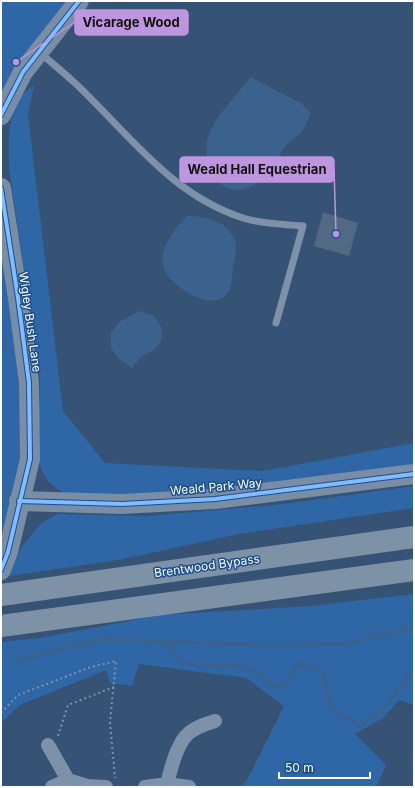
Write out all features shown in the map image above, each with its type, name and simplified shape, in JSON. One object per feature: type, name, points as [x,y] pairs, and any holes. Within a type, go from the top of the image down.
[{"type":"highway","name":"Brentwood Bypass","points":[[1,595],[414,537]]},
{"type":"highway","points":[[1,626],[414,570]]},
{"type":"street","points":[[3,107],[23,72],[80,1]]},
{"type":"street","name":"Wigley Bush Lane","points":[[1,188],[18,298],[28,383],[30,459],[5,561]]},
{"type":"street","name":"Weald Park Way","points":[[19,502],[122,504],[215,499],[414,474]]},
{"type":"street","points":[[167,784],[172,764],[185,736],[201,726],[215,721]]},
{"type":"street","points":[[50,748],[68,780]]},
{"type":"street","points":[[52,787],[68,780],[87,786],[111,784]]},
{"type":"street","points":[[145,787],[167,784],[189,787]]},
{"type":"lane","points":[[39,52],[76,84],[130,140],[170,178],[216,207],[244,218],[303,226],[276,323]]},
{"type":"path","points":[[1,713],[18,696],[91,667],[116,661],[115,687],[110,722],[111,784]]},
{"type":"path","points":[[50,748],[68,705],[115,687]]},
{"type":"shaded area","points":[[1,1],[80,1],[1,104]]},
{"type":"shaded area","points":[[250,77],[301,103],[311,113],[301,133],[287,144],[265,177],[245,189],[238,190],[225,187],[213,176],[209,168],[207,157],[207,141],[216,121]]},
{"type":"shaded area","points":[[34,85],[28,114],[63,411],[105,463],[263,471],[414,443],[414,467],[236,492],[74,497],[58,489],[48,481],[41,468],[38,458],[37,435],[40,401],[40,378],[9,168],[10,130],[14,110],[22,95]]},
{"type":"shaded area","points":[[187,216],[215,220],[231,233],[235,240],[236,250],[231,286],[226,295],[219,300],[210,301],[200,298],[180,288],[172,281],[163,266],[163,252],[169,238]]},
{"type":"shaded area","points":[[1,227],[13,306],[22,429],[20,468],[1,536]]},
{"type":"shaded area","points":[[139,311],[154,316],[162,328],[161,341],[154,350],[141,357],[132,368],[119,359],[111,348],[111,333],[119,322]]},
{"type":"shaded area","points":[[414,486],[414,508],[239,534],[118,560],[9,576],[21,548],[40,524],[57,514],[148,516],[284,504]]},
{"type":"shaded area","points":[[414,594],[414,705],[399,700],[383,718],[355,734],[386,765],[376,787],[242,787],[284,706],[246,678],[139,664],[132,686],[110,683],[106,670],[20,705],[1,723],[1,642],[39,638],[161,615],[310,606]]},
{"type":"building","points":[[323,212],[358,223],[349,256],[314,246]]},
{"type":"waterway","points":[[15,661],[101,639],[263,645],[345,644],[414,627]]},
{"type":"waterway","points":[[162,641],[185,664],[240,666],[258,672],[275,687],[284,685],[299,663],[322,671],[332,709],[360,726],[383,710],[409,674],[414,680]]},
{"type":"cycle path","points":[[1,115],[23,72],[79,1]]},
{"type":"cycle path","points":[[1,188],[29,383],[30,459],[8,552],[1,570]]},
{"type":"cycle path","points":[[19,501],[122,504],[215,499],[414,474]]},
{"type":"place","name":"Vicarage Wood","points":[[16,62]]},
{"type":"place","name":"Weald Hall Equestrian","points":[[336,234]]}]
